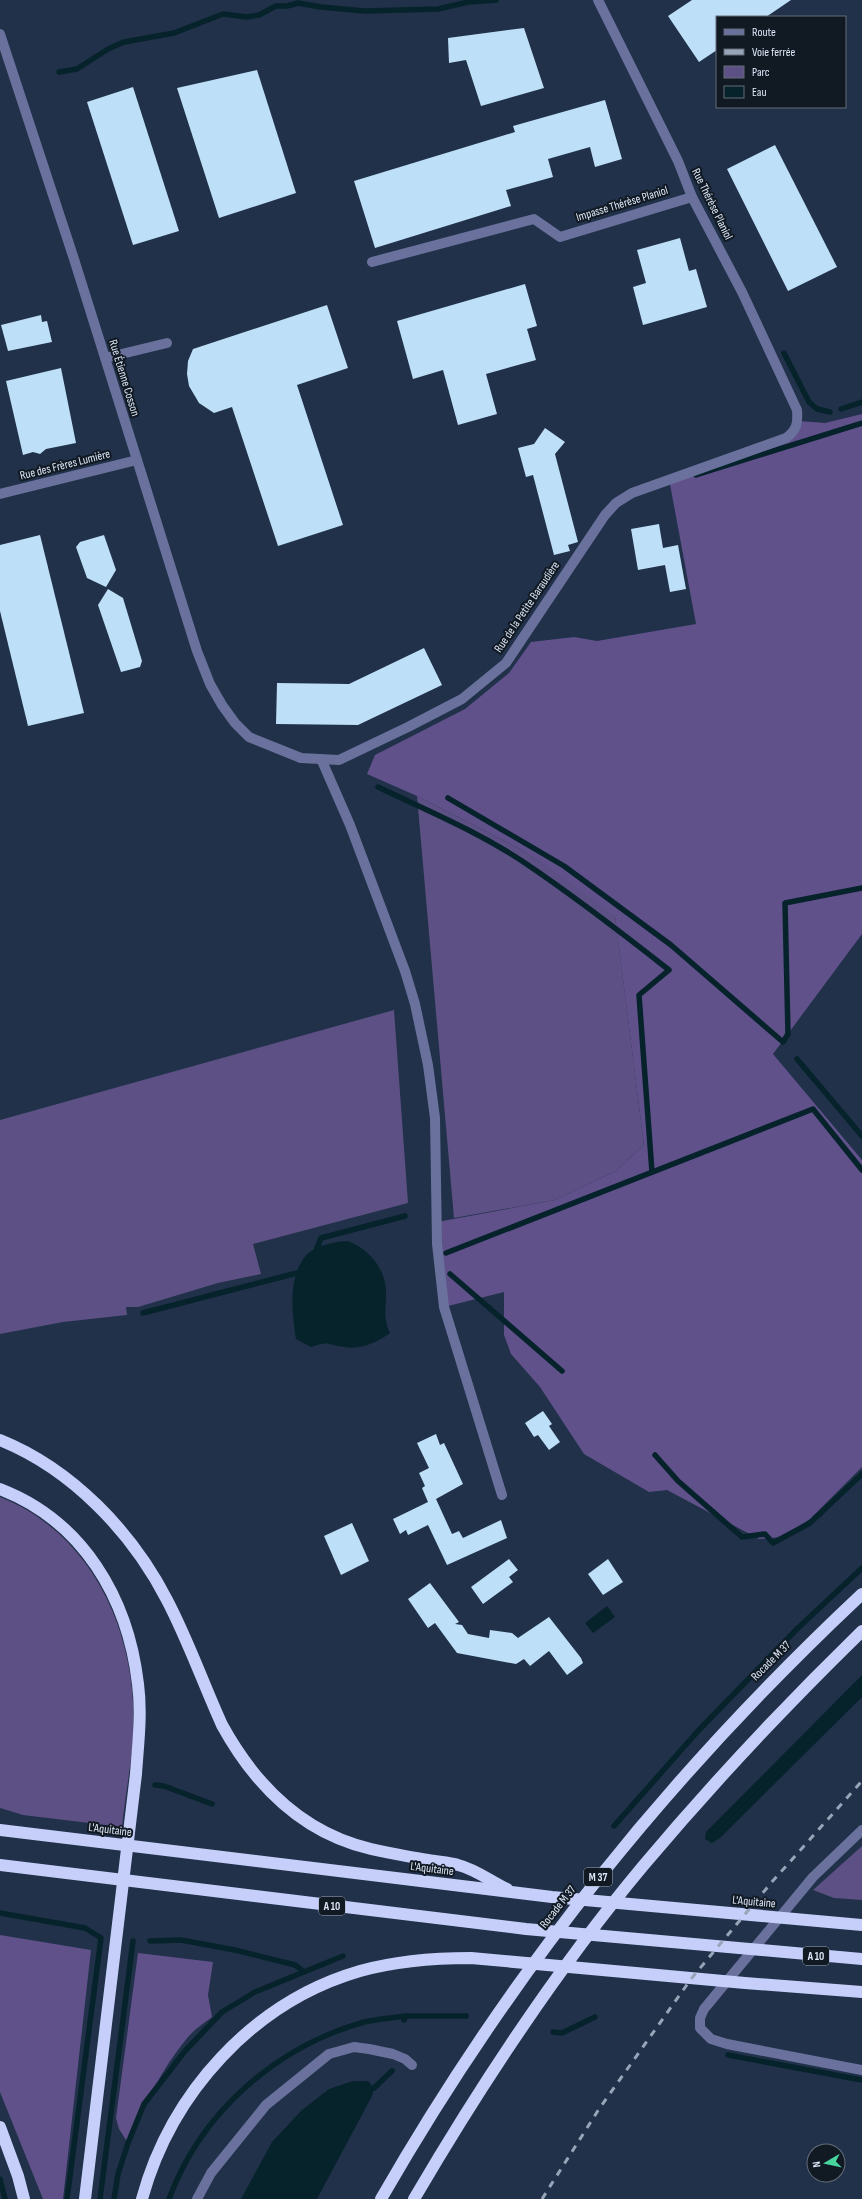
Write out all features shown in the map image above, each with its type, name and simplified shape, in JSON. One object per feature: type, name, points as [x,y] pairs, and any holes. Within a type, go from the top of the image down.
[{"type":"highway","points":[[0,1440],[37,1459],[68,1480],[96,1503],[120,1530],[149,1568],[168,1600],[222,1725],[232,1744],[248,1768],[266,1789],[288,1810],[325,1833],[347,1842],[398,1854],[459,1865],[514,1893]]},
{"type":"highway","points":[[0,1489],[17,1496],[46,1514],[73,1537],[92,1558],[107,1581],[120,1610],[131,1641],[138,1684],[140,1724],[136,1774],[85,2199]]},
{"type":"highway","name":"Rocade M 37","points":[[381,2199],[432,2113],[509,1995],[617,1852],[735,1719],[862,1594]]},
{"type":"highway","name":"M 37","points":[[414,2199],[475,2099],[552,1985],[642,1868],[757,1738],[862,1631]]},
{"type":"highway","name":"L'Aquitaine","points":[[0,1830],[514,1893],[641,1906],[862,1925]]},
{"type":"highway","name":"A 10","points":[[0,1865],[526,1929],[770,1952],[862,1959]]},
{"type":"highway","points":[[142,2199],[158,2152],[189,2096],[222,2056],[240,2038],[272,2014],[304,1994],[360,1971],[409,1961],[444,1958],[500,1960],[745,1983],[862,1992]]},
{"type":"highway","points":[[0,2127],[18,2176],[24,2199]]},
{"type":"street","name":"Rue Thérèse Planiol","points":[[598,0],[676,157],[692,197],[742,292],[797,410],[798,421]]},
{"type":"street","name":"Rue Étienne Cosson","points":[[0,34],[105,358],[197,651],[210,684],[235,723]]},
{"type":"street","name":"Impasse Thérèse Planiol","points":[[372,262],[534,219],[560,237],[692,197]]},
{"type":"street","points":[[105,358],[167,343]]},
{"type":"street","name":"Rue de la Petite Baraudière","points":[[235,723],[249,737],[301,758],[322,761],[339,760],[415,724],[462,699],[506,663],[605,515],[616,503],[632,493],[786,438],[792,434],[798,421]]},
{"type":"street","name":"Rue des Frères Lumière","points":[[0,494],[136,460]]},
{"type":"street","points":[[322,761],[350,825],[405,972],[417,1011],[428,1065],[435,1118],[437,1244],[444,1307],[502,1495]]},
{"type":"street","points":[[862,1830],[813,1877],[704,2009],[700,2018],[700,2028],[711,2039],[727,2044],[862,2070]]},
{"type":"street","points":[[197,2199],[211,2173],[266,2105],[329,2054],[354,2047],[370,2049],[393,2054],[405,2059],[412,2065]]},
{"type":"green space","points":[[417,796],[524,851],[615,915],[644,1145],[616,1171],[555,1200],[454,1218]]},
{"type":"green space","points":[[394,1010],[408,1203],[253,1244],[261,1274],[218,1283],[138,1307],[126,1307],[127,1315],[63,1322],[0,1334],[0,1120]]},
{"type":"green space","points":[[0,1497],[34,1514],[62,1537],[86,1564],[105,1594],[119,1628],[128,1664],[133,1700],[133,1737],[122,1827],[23,1815],[0,1808]]},
{"type":"green space","points":[[862,1846],[862,1900],[834,1898],[813,1890]]},
{"type":"shaded area","points":[[862,414],[862,934],[773,1054],[862,1160],[862,1467],[810,1519],[782,1537],[759,1539],[667,1490],[649,1492],[584,1454],[540,1387],[511,1354],[504,1335],[504,1292],[444,1307],[437,1222],[555,1200],[616,1171],[644,1145],[615,916],[524,851],[417,796],[367,774],[375,755],[465,709],[509,673],[531,642],[574,637],[597,641],[696,624],[669,479],[786,438],[798,421],[825,423]]},
{"type":"shaded area","points":[[0,1935],[91,1950],[63,2199],[43,2199],[0,2092]]},
{"type":"shaded area","points":[[138,1953],[213,1962],[208,1995],[212,2017],[191,2034],[170,2061],[147,2101],[128,2143],[119,2129],[116,2118]]},
{"type":"water","points":[[348,1241],[370,1255],[380,1268],[385,1284],[385,1309],[390,1333],[363,1346],[351,1348],[325,1343],[311,1347],[296,1339],[292,1297],[295,1276],[304,1258],[313,1250],[330,1243]]},
{"type":"water","points":[[607,1606],[615,1617],[593,1633],[585,1623]]},
{"type":"water","points":[[862,1675],[862,1697],[720,1838],[712,1843],[705,1839],[706,1832]]},
{"type":"water","points":[[353,2081],[368,2081],[374,2088],[372,2096],[317,2199],[241,2199],[272,2142],[302,2110],[329,2089]]},
{"type":"building","points":[[692,0],[791,0],[767,16],[716,16],[716,51],[699,62],[668,16]]},
{"type":"building","points":[[524,28],[544,88],[481,106],[466,60],[449,63],[448,38]]},
{"type":"building","points":[[257,70],[296,193],[219,218],[177,88]]},
{"type":"building","points":[[133,87],[179,231],[133,245],[87,102]]},
{"type":"building","points":[[605,100],[622,159],[595,167],[590,147],[548,159],[553,177],[506,190],[511,206],[375,248],[354,181],[515,132],[513,126]]},
{"type":"building","points":[[775,145],[837,267],[788,291],[727,169]]},
{"type":"building","points":[[680,238],[689,271],[696,269],[707,307],[643,325],[633,287],[646,283],[637,250]]},
{"type":"building","points":[[525,284],[537,326],[527,329],[536,360],[486,374],[497,414],[458,425],[443,370],[413,379],[397,321]]},
{"type":"building","points":[[327,305],[348,368],[297,385],[343,525],[278,546],[232,407],[214,413],[199,403],[189,386],[187,374],[188,361],[193,349]]},
{"type":"building","points":[[41,315],[42,322],[47,321],[52,342],[8,351],[1,325]]},
{"type":"building","points":[[61,368],[76,443],[46,449],[40,454],[33,452],[23,455],[6,381]]},
{"type":"building","points":[[545,428],[565,442],[555,454],[578,542],[568,545],[570,551],[554,555],[533,475],[526,477],[518,448],[534,444]]},
{"type":"building","points":[[659,524],[663,548],[678,545],[686,589],[670,592],[665,565],[638,570],[631,529]]},
{"type":"building","points":[[40,535],[84,713],[28,726],[0,611],[0,545]]},
{"type":"building","points":[[104,535],[116,570],[106,587],[87,578],[76,547],[80,542]]},
{"type":"building","points":[[108,589],[123,598],[142,661],[140,667],[121,672],[98,605]]},
{"type":"building","points":[[424,648],[442,685],[358,725],[276,724],[277,683],[349,684]]},
{"type":"building","points":[[543,1411],[552,1424],[549,1426],[560,1442],[549,1450],[538,1435],[534,1437],[525,1423]]},
{"type":"building","points":[[436,1434],[440,1445],[444,1443],[463,1484],[436,1499],[452,1534],[459,1531],[463,1538],[501,1520],[507,1538],[447,1565],[428,1525],[408,1535],[406,1530],[400,1534],[393,1519],[428,1502],[422,1488],[425,1486],[419,1473],[429,1468],[417,1443]]},
{"type":"building","points":[[352,1523],[369,1561],[341,1575],[324,1536]]},
{"type":"building","points":[[509,1559],[518,1570],[509,1577],[513,1582],[483,1604],[471,1587]]},
{"type":"building","points":[[608,1559],[623,1582],[603,1595],[588,1574]]},
{"type":"building","points":[[430,1583],[459,1622],[455,1624],[462,1625],[468,1634],[489,1638],[490,1630],[512,1633],[518,1638],[549,1617],[581,1658],[583,1663],[567,1675],[549,1651],[530,1666],[524,1659],[516,1664],[457,1653],[435,1623],[428,1628],[408,1599]]},
{"type":"waterway","points":[[59,72],[77,69],[108,49],[124,42],[174,33],[223,14],[247,17],[259,15],[276,6],[287,6],[298,3],[321,7],[365,11],[438,9],[468,2],[496,0]]},
{"type":"waterway","points":[[784,353],[809,402],[817,409],[830,412]]},
{"type":"waterway","points":[[841,409],[862,402]]},
{"type":"waterway","points":[[696,475],[862,423]]},
{"type":"waterway","points":[[378,787],[453,822],[508,852],[580,902],[669,970],[639,995],[652,1172]]},
{"type":"waterway","points":[[448,798],[564,866],[671,945],[783,1042],[788,1034],[785,903],[862,888]]},
{"type":"waterway","points":[[797,1059],[862,1136]]},
{"type":"waterway","points":[[446,1253],[813,1109],[862,1170]]},
{"type":"waterway","points":[[317,1248],[321,1238],[405,1216]]},
{"type":"waterway","points":[[143,1313],[297,1273]]},
{"type":"waterway","points":[[450,1274],[562,1371]]},
{"type":"waterway","points":[[655,1455],[678,1481],[742,1537],[765,1534],[773,1543],[810,1523],[862,1474]]},
{"type":"waterway","points":[[614,1826],[698,1731],[797,1629],[862,1568]]},
{"type":"waterway","points":[[155,1785],[164,1786],[212,1804]]},
{"type":"waterway","points":[[0,1913],[85,1928],[101,1938],[67,2199]]},
{"type":"waterway","points":[[150,1941],[181,1940],[235,1950],[295,1965],[303,1971]]},
{"type":"waterway","points":[[100,2199],[133,1941]]},
{"type":"waterway","points":[[114,2199],[118,2174],[128,2143],[144,2104],[185,2051],[222,2012],[255,1992],[343,1956]]},
{"type":"waterway","points":[[404,2020],[406,2016],[466,2016]]},
{"type":"waterway","points":[[169,2199],[183,2167],[201,2138],[222,2111],[246,2087],[272,2066],[301,2048],[332,2033],[364,2022],[406,2016]]},
{"type":"waterway","points":[[553,2032],[562,2033],[595,2017]]},
{"type":"waterway","points":[[728,2055],[862,2080]]},
{"type":"waterway","points":[[374,2088],[392,2071]]},
{"type":"waterway","points":[[0,2179],[5,2199]]},
{"type":"railway","points":[[542,2199],[599,2109],[691,1979],[771,1883],[862,1781]]}]
